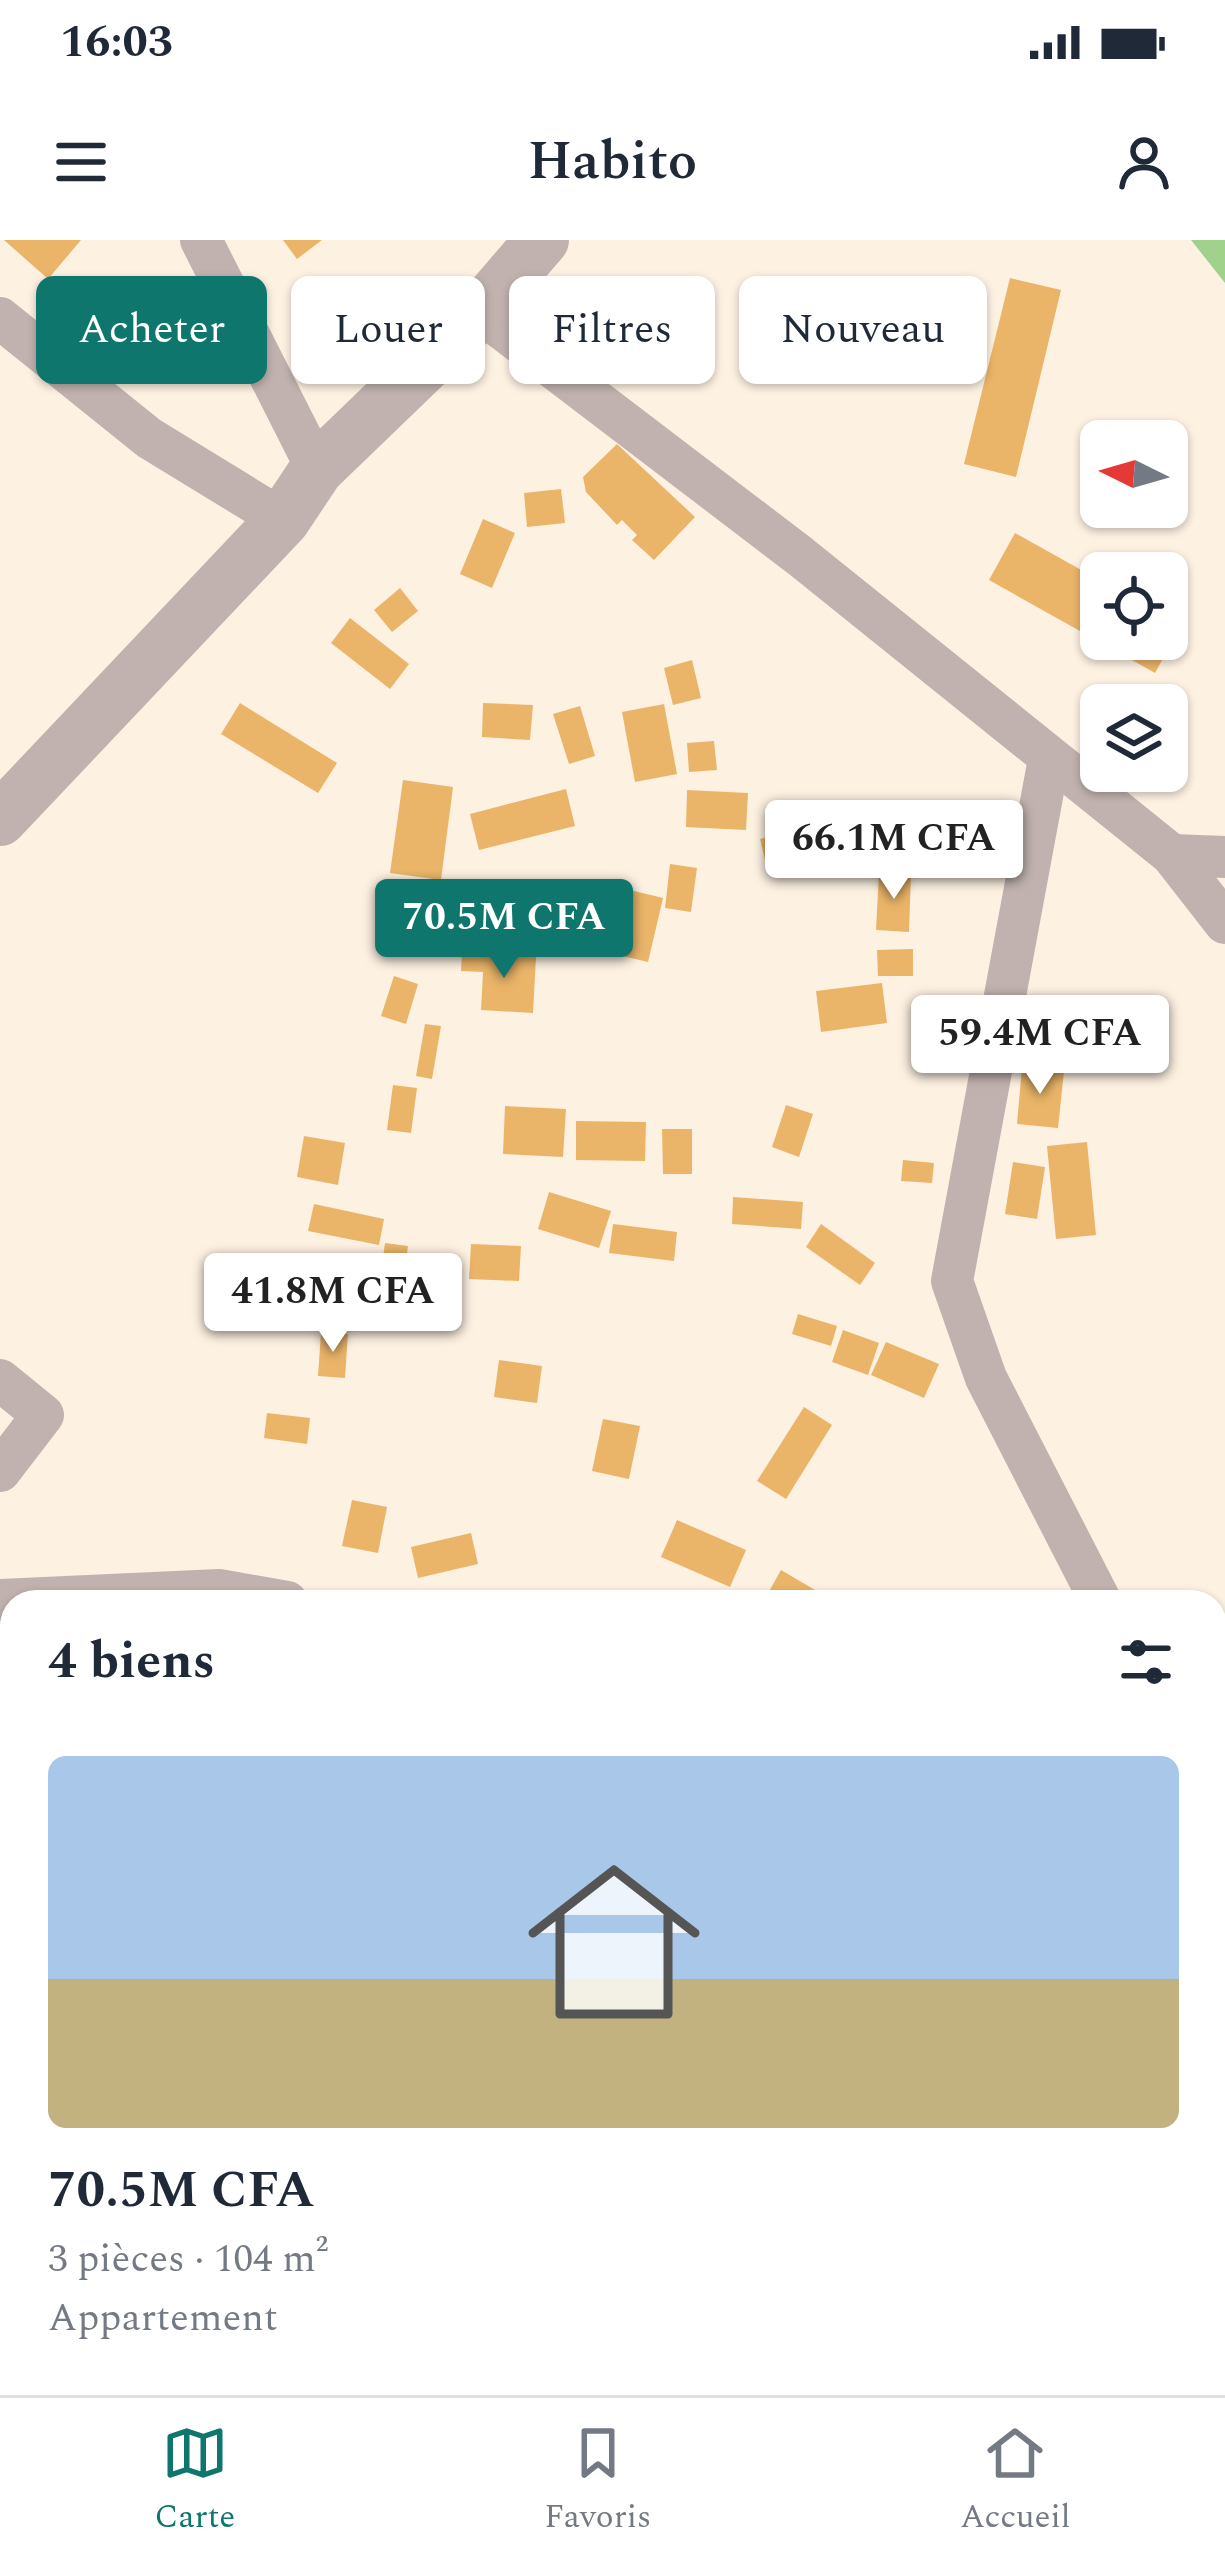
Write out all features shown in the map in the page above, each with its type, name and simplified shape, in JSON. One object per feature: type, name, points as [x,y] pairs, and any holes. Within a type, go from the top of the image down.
[{"type":"street","points":[[201,240],[317,469]]},
{"type":"street","points":[[485,306],[542,240]]},
{"type":"street","points":[[485,316],[800,556],[1172,856],[1225,922]]},
{"type":"street","points":[[0,318],[149,438],[283,520]]},
{"type":"street","points":[[0,819],[283,520],[317,469],[405,384]]},
{"type":"street","points":[[1048,759],[952,1281],[986,1378],[1095,1590]]},
{"type":"street","points":[[1172,856],[1225,857]]},
{"type":"street","points":[[0,1380],[43,1415],[0,1471]]},
{"type":"green space","points":[[1191,240],[1225,240],[1225,283]]},
{"type":"building","points":[[4,240],[81,240],[51,276],[45,276]]},
{"type":"building","points":[[283,240],[322,240],[297,259]]},
{"type":"building","points":[[1010,278],[1061,290],[1016,477],[964,464]]},
{"type":"building","points":[[617,444],[695,517],[654,560],[632,540],[637,535],[622,520],[617,525],[586,492],[583,477]]},
{"type":"building","points":[[561,489],[565,523],[527,527],[524,493]]},
{"type":"building","points":[[483,519],[515,533],[492,588],[460,574]]},
{"type":"building","points":[[1015,533],[1080,569],[1080,631],[989,580]]},
{"type":"building","points":[[400,588],[418,611],[392,632],[374,610]]},
{"type":"building","points":[[350,618],[409,664],[390,689],[331,643]]},
{"type":"building","points":[[692,660],[701,698],[673,705],[664,668]]},
{"type":"building","points":[[1132,660],[1162,660],[1155,673]]},
{"type":"building","points":[[240,703],[337,763],[318,793],[221,734]]},
{"type":"building","points":[[483,703],[533,705],[530,740],[482,737]]},
{"type":"building","points":[[664,704],[677,774],[635,782],[622,712]]},
{"type":"building","points":[[580,706],[595,756],[569,764],[553,714]]},
{"type":"building","points":[[714,741],[717,770],[689,772],[687,743]]},
{"type":"building","points":[[403,780],[453,787],[441,880],[390,873]]},
{"type":"building","points":[[566,789],[575,826],[479,850],[470,814]]},
{"type":"building","points":[[687,790],[748,793],[746,830],[686,827]]},
{"type":"building","points":[[795,831],[802,860],[767,868],[760,839]]},
{"type":"building","points":[[670,864],[697,868],[691,912],[665,908]]},
{"type":"building","points":[[879,873],[911,874],[909,932],[876,930]]},
{"type":"building","points":[[630,890],[663,898],[648,962],[614,954]]},
{"type":"building","points":[[913,949],[913,976],[878,976],[877,950]]},
{"type":"building","points":[[462,953],[536,957],[533,1013],[481,1010],[483,972],[461,971]]},
{"type":"building","points":[[394,976],[418,984],[406,1024],[381,1016]]},
{"type":"building","points":[[882,983],[887,1023],[821,1032],[816,991]]},
{"type":"building","points":[[425,1024],[441,1026],[432,1079],[416,1076]]},
{"type":"building","points":[[1022,1067],[1064,1071],[1058,1128],[1017,1124]]},
{"type":"building","points":[[393,1085],[417,1088],[411,1133],[387,1130]]},
{"type":"building","points":[[786,1105],[813,1114],[799,1157],[772,1147]]},
{"type":"building","points":[[505,1106],[566,1109],[563,1157],[503,1154]]},
{"type":"building","points":[[576,1121],[646,1122],[645,1161],[576,1160]]},
{"type":"building","points":[[662,1129],[692,1129],[692,1174],[663,1174]]},
{"type":"building","points":[[304,1136],[345,1143],[338,1185],[297,1177]]},
{"type":"building","points":[[1087,1142],[1096,1235],[1056,1239],[1047,1146]]},
{"type":"building","points":[[903,1160],[934,1163],[932,1183],[901,1181]]},
{"type":"building","points":[[1013,1162],[1045,1167],[1037,1219],[1005,1214]]},
{"type":"building","points":[[549,1192],[611,1211],[599,1248],[538,1229]]},
{"type":"building","points":[[733,1197],[803,1202],[801,1229],[732,1224]]},
{"type":"building","points":[[314,1204],[384,1219],[379,1245],[308,1231]]},
{"type":"building","points":[[613,1224],[677,1232],[674,1261],[609,1253]]},
{"type":"building","points":[[821,1224],[875,1263],[860,1285],[806,1247]]},
{"type":"building","points":[[385,1243],[408,1246],[401,1298],[378,1295]]},
{"type":"building","points":[[471,1244],[521,1246],[519,1281],[469,1279]]},
{"type":"building","points":[[798,1314],[837,1326],[831,1346],[792,1334]]},
{"type":"building","points":[[843,1330],[879,1343],[868,1375],[832,1362]]},
{"type":"building","points":[[321,1333],[348,1334],[345,1378],[318,1376]]},
{"type":"building","points":[[886,1342],[939,1364],[924,1398],[871,1375]]},
{"type":"building","points":[[499,1360],[542,1366],[537,1403],[494,1397]]},
{"type":"building","points":[[804,1407],[832,1425],[786,1499],[757,1481]]},
{"type":"building","points":[[267,1413],[310,1418],[307,1444],[264,1438]]},
{"type":"building","points":[[603,1419],[640,1426],[629,1479],[592,1471]]},
{"type":"building","points":[[352,1500],[387,1507],[378,1553],[342,1546]]},
{"type":"building","points":[[677,1520],[746,1550],[730,1587],[661,1557]]},
{"type":"building","points":[[471,1533],[478,1564],[418,1578],[411,1547]]},
{"type":"building","points":[[781,1570],[815,1590],[770,1590]]}]
